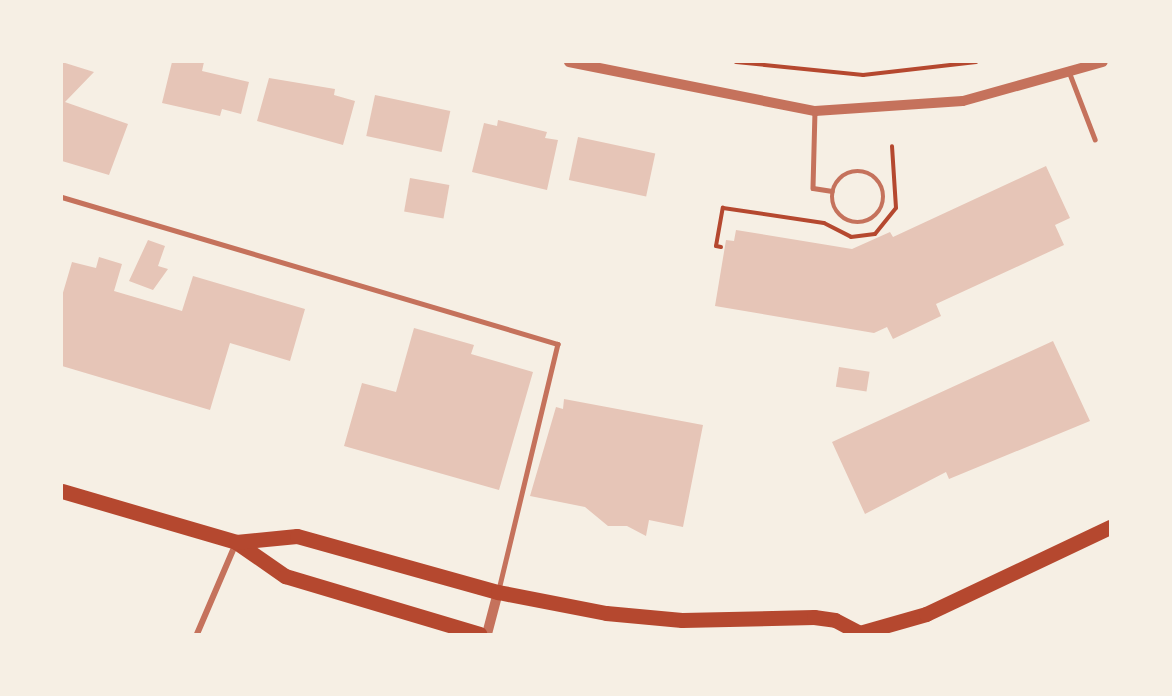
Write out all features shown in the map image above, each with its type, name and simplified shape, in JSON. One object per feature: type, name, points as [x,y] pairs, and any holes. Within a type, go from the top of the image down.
[{"type":"main road","points":[[62,491],[236,542],[285,576],[480,634]]},
{"type":"main road","points":[[236,542],[297,537],[498,592],[668,619],[822,617],[857,634],[926,614],[1110,526]]},
{"type":"street","points":[[569,62],[815,111],[963,101],[1070,74],[1103,62]]},
{"type":"street","points":[[197,634],[236,542]]},
{"type":"street","points":[[487,634],[498,592]]},
{"type":"lane","points":[[1070,74],[1095,139]]},
{"type":"lane","points":[[815,111],[813,188],[832,191]]},
{"type":"lane","points":[[864,171],[880,183],[884,203],[872,219],[852,223],[836,211],[832,191],[844,175],[864,171]]},
{"type":"lane","points":[[62,197],[558,344],[498,592]]},
{"type":"path","points":[[736,62],[863,75],[976,62]]},
{"type":"path","points":[[721,247],[716,246],[723,208],[824,223],[850,237],[874,234],[892,219],[896,208],[892,146]]},
{"type":"building","points":[[62,62],[94,72],[65,102],[128,124],[109,175],[62,161]]},
{"type":"building","points":[[172,62],[204,62],[202,71],[249,82],[241,114],[222,109],[220,116],[162,103]]},
{"type":"building","points":[[269,78],[335,89],[334,95],[355,101],[343,145],[257,121]]},
{"type":"building","points":[[375,95],[450,111],[442,152],[366,136]]},
{"type":"building","points":[[498,120],[547,132],[545,138],[558,140],[547,190],[472,172],[484,123],[497,126]]},
{"type":"building","points":[[578,137],[655,153],[646,196],[569,180]]},
{"type":"building","points":[[1046,166],[1070,218],[1055,225],[1064,245],[936,304],[941,316],[893,339],[887,327],[874,333],[715,306],[726,240],[734,241],[736,230],[852,249],[890,232],[893,237]]},
{"type":"building","points":[[410,178],[449,185],[443,218],[404,211]]},
{"type":"building","points":[[148,240],[165,246],[158,266],[168,269],[153,290],[129,281]]},
{"type":"building","points":[[99,257],[122,264],[114,291],[182,311],[193,276],[305,309],[290,361],[230,343],[210,410],[62,366],[62,296],[72,262],[96,268]]},
{"type":"building","points":[[414,328],[474,345],[471,354],[533,372],[499,490],[344,446],[362,383],[396,392]]},
{"type":"building","points":[[1053,341],[1090,421],[949,479],[946,472],[865,514],[832,442]]},
{"type":"building","points":[[839,367],[870,372],[866,392],[836,387]]},
{"type":"building","points":[[564,399],[703,425],[683,527],[649,520],[646,536],[627,526],[608,526],[585,507],[530,496],[556,407],[563,409]]}]
